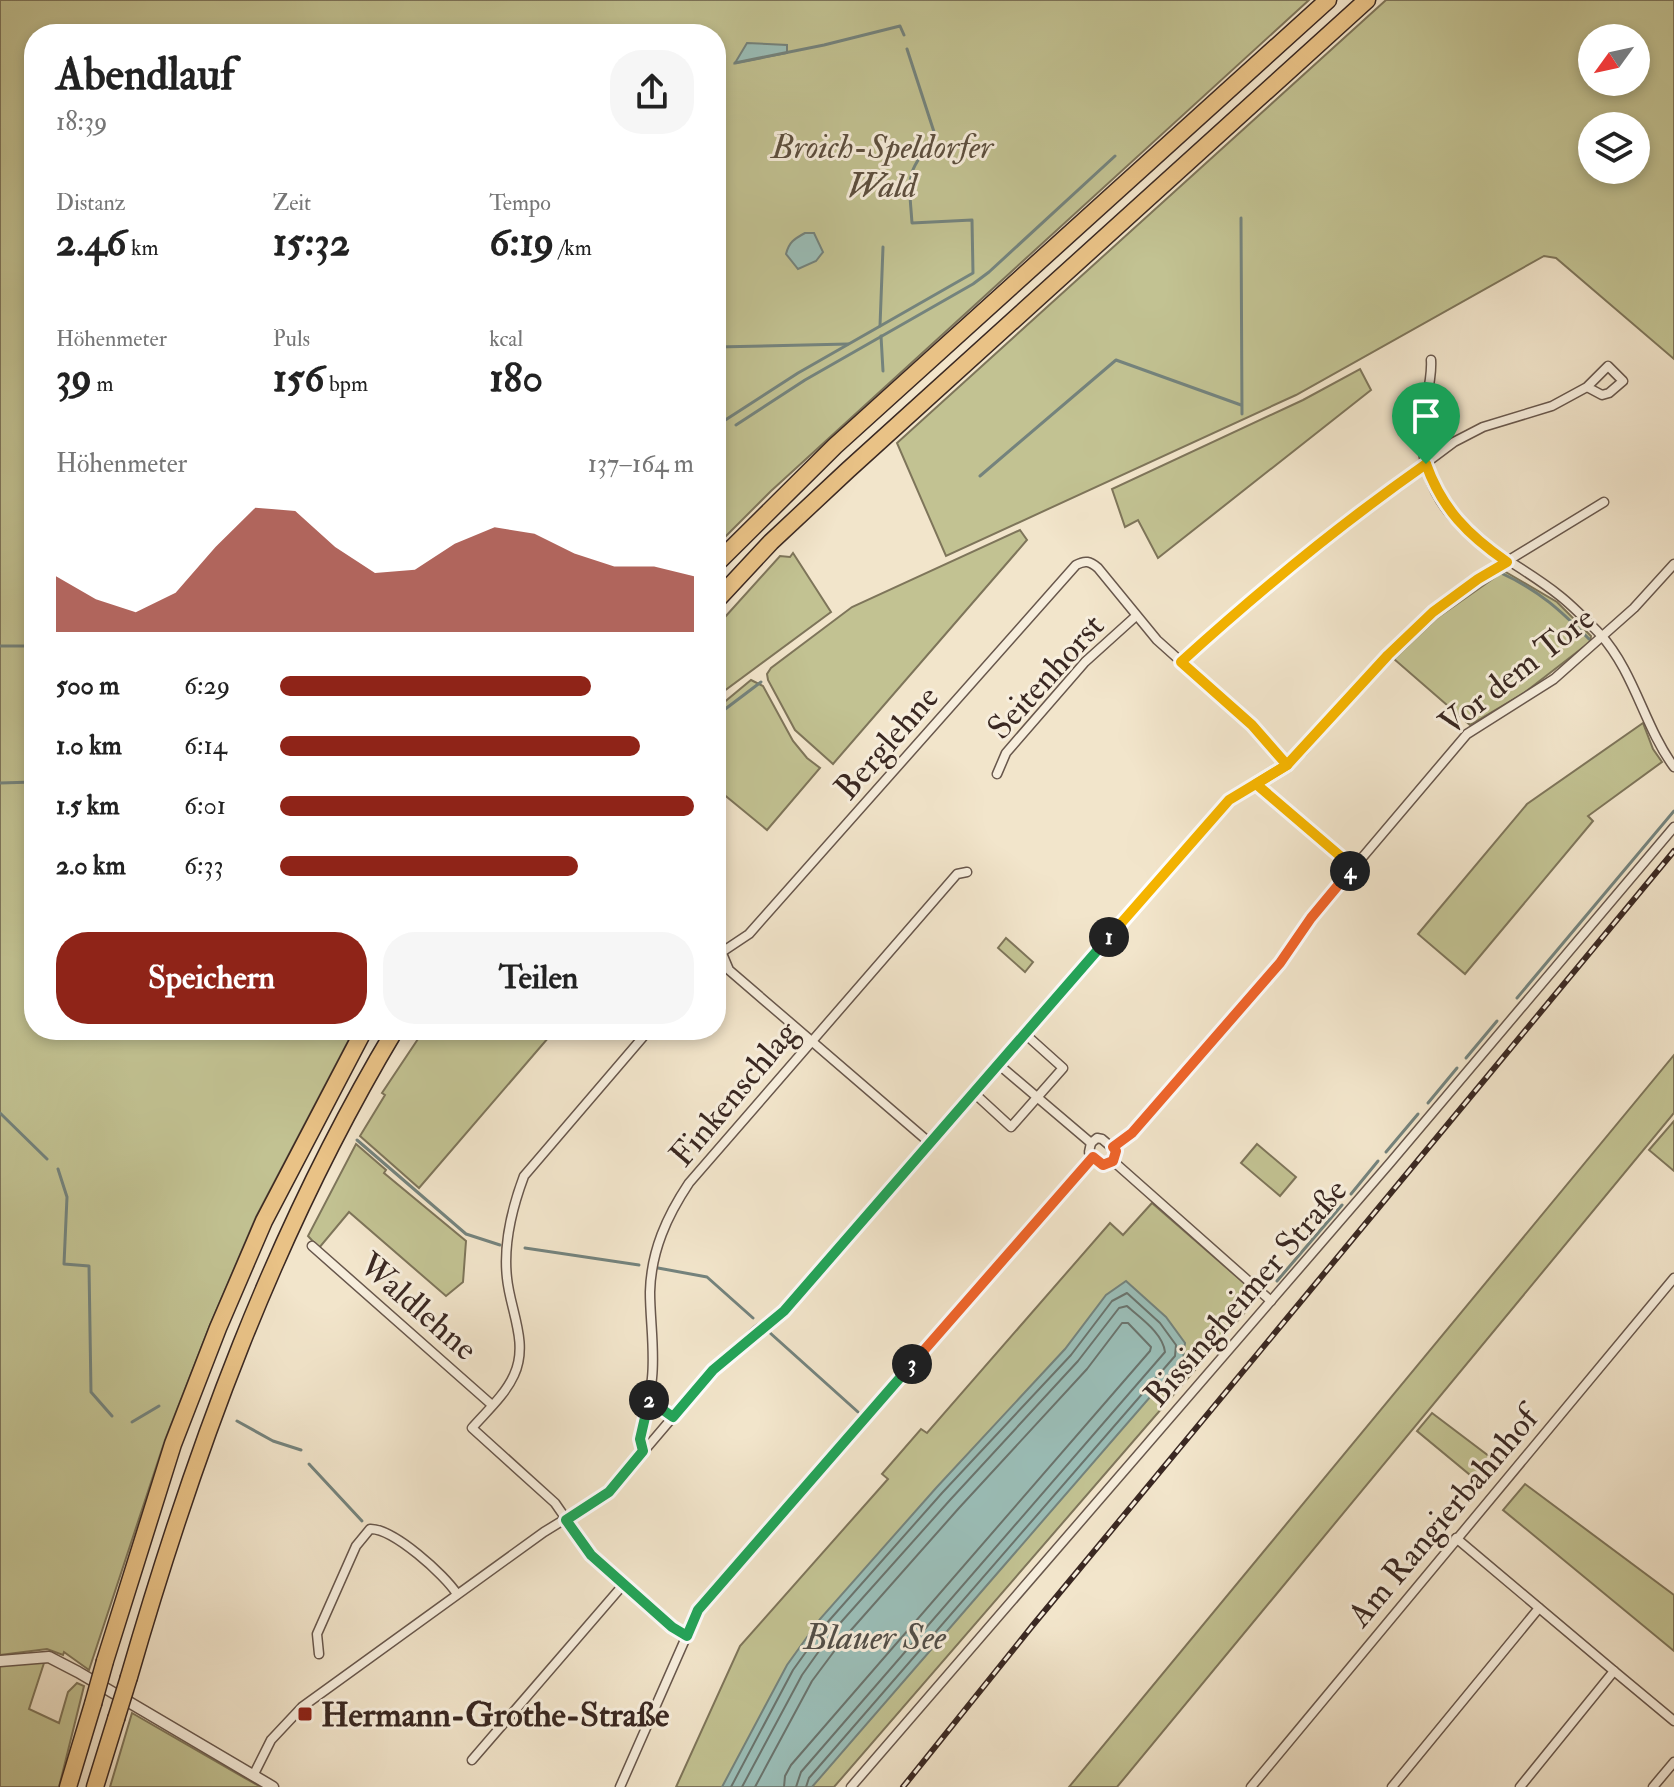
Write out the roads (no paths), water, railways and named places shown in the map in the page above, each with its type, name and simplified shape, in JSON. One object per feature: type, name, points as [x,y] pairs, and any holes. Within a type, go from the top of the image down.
[{"type":"highway","points":[[726,554],[835,446],[1328,0]]},
{"type":"highway","points":[[726,590],[771,542],[848,470],[1367,0]]},
{"type":"highway","points":[[68,1787],[173,1444],[218,1328],[264,1221],[359,1040]]},
{"type":"highway","points":[[95,1787],[161,1565],[198,1453],[241,1341],[286,1238],[390,1040]]},
{"type":"street","points":[[1431,360],[1421,423],[1426,464],[1436,491],[1453,516],[1477,541],[1560,596],[1603,637],[1635,687],[1661,748],[1674,767]]},
{"type":"street","points":[[1181,662],[1299,558],[1454,442],[1483,427],[1552,406],[1587,387]]},
{"type":"street","points":[[253,1776],[271,1740],[288,1720],[544,1532],[609,1492],[713,1370],[784,1311],[1229,800],[1287,765],[1388,655],[1433,612],[1478,579],[1604,502]]},
{"type":"street","name":"Berglehne","points":[[726,949],[749,934],[1076,565],[1083,561],[1098,568],[1136,616]]},
{"type":"street","name":"Vor dem Tore","points":[[1113,1147],[1132,1133],[1280,963],[1311,918],[1467,734],[1554,679],[1634,608],[1674,564]]},
{"type":"street","points":[[1136,616],[1181,662],[1252,725],[1287,765]]},
{"type":"street","name":"Seitenhorst","points":[[997,774],[1006,753],[1075,673],[1136,616]]},
{"type":"street","points":[[1256,784],[1353,867]]},
{"type":"street","name":"Bissingheimer Straße","points":[[851,1787],[1271,1301],[1674,827]]},
{"type":"street","name":"Finkenschlag","points":[[643,1451],[640,1439],[653,1375],[650,1290],[653,1267],[671,1210],[689,1183],[957,874],[967,872]]},
{"type":"street","points":[[726,965],[930,1143]]},
{"type":"street","points":[[974,1093],[1011,1127],[1063,1068],[1024,1033]]},
{"type":"street","points":[[640,1040],[524,1176],[514,1202],[506,1244],[507,1279],[520,1336],[518,1361],[514,1375],[472,1428],[548,1496],[591,1555],[672,1627],[687,1636]]},
{"type":"street","points":[[998,1064],[1091,1143]]},
{"type":"street","points":[[1097,1138],[1113,1147],[1116,1151],[1113,1161],[1103,1165],[1093,1157],[1089,1152],[1091,1143],[1097,1138]]},
{"type":"street","points":[[620,1787],[698,1610],[1093,1157]]},
{"type":"street","points":[[1113,1161],[1271,1301]]},
{"type":"street","name":"Waldlehne","points":[[312,1246],[492,1405]]},
{"type":"street","name":"Am Rangierbahnhof","points":[[1251,1787],[1674,1278]]},
{"type":"street","points":[[649,1399],[673,1417]]},
{"type":"street","points":[[319,1654],[317,1634],[356,1546],[370,1529],[388,1532],[450,1582],[457,1594]]},
{"type":"street","points":[[1456,1538],[1674,1721]]},
{"type":"street","points":[[472,1760],[623,1585]]},
{"type":"street","points":[[1392,1787],[1539,1608]]},
{"type":"street","points":[[0,1661],[49,1657],[273,1787]]},
{"type":"street","points":[[1520,1787],[1614,1671]]},
{"type":"street","points":[[1653,1787],[1674,1762]]},
{"type":"water","points":[[747,43],[787,45],[787,53],[735,63]]},
{"type":"water","points":[[805,233],[814,233],[823,252],[816,261],[798,269],[786,254],[792,241]]},
{"type":"water","name":"Blauer See","points":[[1126,1281],[1166,1317],[1185,1343],[1183,1359],[812,1787],[722,1787],[787,1665],[820,1619],[1065,1349],[1106,1295]]},
{"type":"waterway","points":[[735,63],[900,26],[904,35]]},
{"type":"waterway","points":[[726,420],[798,373],[973,273],[972,220],[912,223],[911,177],[918,159],[936,138],[907,49]]},
{"type":"waterway","points":[[736,425],[805,380],[973,284],[1115,156]]},
{"type":"waterway","points":[[1241,218],[1242,414]]},
{"type":"waterway","points":[[880,326],[883,247]]},
{"type":"waterway","points":[[881,336],[883,371]]},
{"type":"waterway","points":[[726,347],[848,344]]},
{"type":"waterway","points":[[980,476],[1116,360],[1241,405]]},
{"type":"waterway","points":[[1503,574],[1549,602],[1589,639]]},
{"type":"waterway","points":[[0,646],[24,646]]},
{"type":"waterway","points":[[726,708],[761,682]]},
{"type":"waterway","points":[[0,783],[24,782]]},
{"type":"waterway","points":[[1517,998],[1674,811]]},
{"type":"waterway","points":[[1466,1058],[1497,1021]]},
{"type":"waterway","points":[[1428,1103],[1457,1068]]},
{"type":"waterway","points":[[0,1113],[47,1159]]},
{"type":"waterway","points":[[1386,1152],[1418,1114]]},
{"type":"waterway","points":[[357,1140],[466,1234],[500,1245]]},
{"type":"waterway","points":[[1351,1194],[1378,1161]]},
{"type":"waterway","points":[[58,1169],[67,1197],[64,1264],[89,1266],[91,1392],[112,1416]]},
{"type":"waterway","points":[[1277,1281],[1342,1205]]},
{"type":"waterway","points":[[525,1248],[639,1265]]},
{"type":"waterway","points":[[658,1268],[707,1277],[753,1318]]},
{"type":"waterway","points":[[769,1332],[858,1412]]},
{"type":"waterway","points":[[132,1422],[159,1406]]},
{"type":"waterway","points":[[237,1421],[273,1441],[301,1450]]},
{"type":"waterway","points":[[309,1464],[362,1521]]},
{"type":"railway","points":[[903,1787],[1033,1625],[1674,851]]},
{"type":"place","name":"Hermann-Grothe-Straße","points":[[305,1714]]},
{"type":"park label","name":"Broich-Speldorfer Wald","points":[[882,166]]}]
